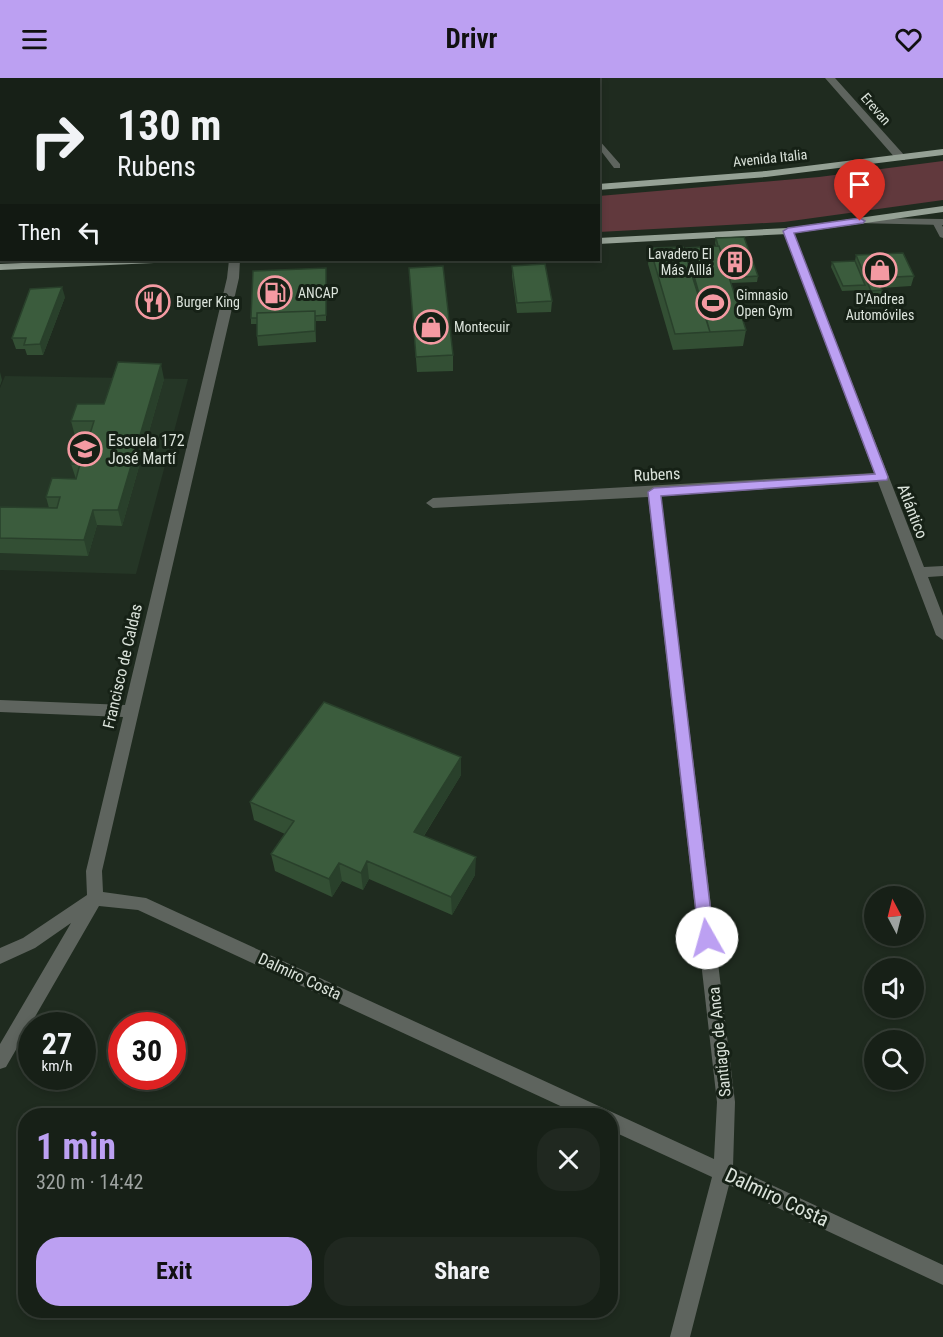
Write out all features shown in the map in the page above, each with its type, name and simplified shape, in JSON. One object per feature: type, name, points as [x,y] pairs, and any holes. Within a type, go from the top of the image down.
[{"type":"main road","name":"Avenida Italia","points":[[600,187],[766,174],[943,152]]},
{"type":"main road","points":[[600,241],[788,231],[943,209]]},
{"type":"main road","points":[[0,267],[132,261]]},
{"type":"street","name":"Erevan","points":[[830,78],[900,158]]},
{"type":"street","points":[[860,221],[940,222]]},
{"type":"street","name":"Atlántico","points":[[788,231],[943,635]]},
{"type":"street","name":"Francisco de Caldas","points":[[95,898],[94,871],[234,278],[235,261]]},
{"type":"street","name":"Rubens","points":[[433,503],[882,477]]},
{"type":"street","name":"Santiago de Anca","points":[[654,492],[726,1102],[723,1172],[680,1337]]},
{"type":"street","points":[[919,573],[943,572]]},
{"type":"street","points":[[0,706],[130,711]]},
{"type":"street","points":[[0,956],[28,943],[95,898]]},
{"type":"street","points":[[0,1061],[95,898]]},
{"type":"street","name":"Dalmiro Costa","points":[[95,898],[140,903],[585,1108]]},
{"type":"street","name":"Dalmiro Costa","points":[[618,1124],[943,1275]]},
{"type":"lane","points":[[600,144],[617,166]]},
{"type":"lane","points":[[940,222],[943,236]]},
{"type":"shaded area","points":[[943,161],[943,200],[784,222],[600,232],[600,196],[819,177]]},
{"type":"shaded area","name":"Escuela 172 José Martí","points":[[5,376],[188,379],[136,574],[0,570],[0,388]]},
{"type":"building","name":"Lavadero El Más Alllá","points":[[744,237],[758,276],[729,278],[716,238]]},
{"type":"building","name":"Gimnasio Open Gym","points":[[719,246],[746,330],[710,332],[686,248]]},
{"type":"building","points":[[683,247],[710,332],[675,334],[650,248]]},
{"type":"building","points":[[903,253],[914,276],[877,278],[882,290],[871,291],[856,255]]},
{"type":"building","points":[[855,261],[865,285],[843,286],[832,262]]},
{"type":"building","points":[[545,264],[552,301],[517,303],[512,266]]},
{"type":"building","name":"Montecuir","points":[[443,266],[453,355],[416,357],[409,268]]},
{"type":"building","points":[[326,268],[326,315],[315,316],[315,311],[257,313],[257,318],[251,318],[253,271]]},
{"type":"building","points":[[62,287],[40,344],[24,345],[26,338],[12,338],[30,289]]},
{"type":"building","points":[[315,311],[315,331],[257,336],[257,313]]},
{"type":"building","points":[[118,362],[161,364],[118,510],[93,510],[84,540],[0,538],[0,507],[57,508],[60,497],[46,497],[52,478],[76,479],[80,464],[71,464],[81,434],[90,434],[94,421],[71,421],[77,404],[104,404]]},
{"type":"building","points":[[324,702],[461,757],[414,832],[476,857],[451,897],[367,861],[361,873],[339,863],[329,879],[271,854],[294,821],[250,802]]},
{"type":"place","name":"Lavadero El Más Alllá","points":[[735,262]]},
{"type":"place","name":"D'Andrea Automóviles","points":[[880,270]]},
{"type":"place","name":"ANCAP","points":[[275,293]]},
{"type":"place","name":"Burger King","points":[[153,302]]},
{"type":"place","name":"Gimnasio Open Gym","points":[[713,303]]},
{"type":"place","name":"Montecuir","points":[[431,327]]},
{"type":"place","name":"Escuela 172 José Martí","points":[[85,449]]},
{"type":"route","points":[[707,938],[654,492],[882,477],[788,231],[860,221]]}]
